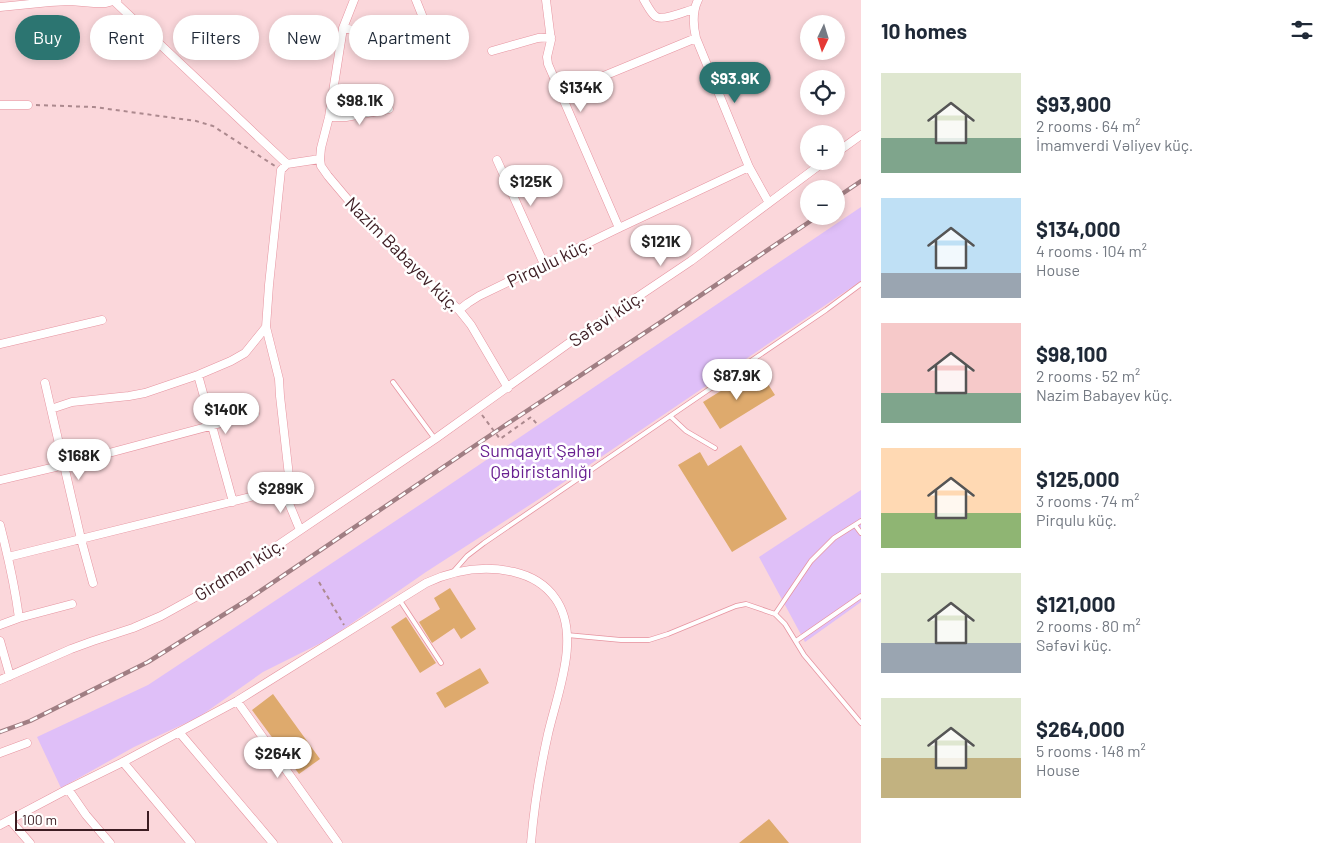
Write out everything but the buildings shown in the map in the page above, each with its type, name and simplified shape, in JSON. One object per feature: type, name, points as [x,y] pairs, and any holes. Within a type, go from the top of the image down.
[{"type":"street","points":[[0,7],[70,1],[106,3],[115,0],[284,167]]},
{"type":"street","points":[[284,167],[320,160],[343,28],[354,0]]},
{"type":"street","points":[[416,0],[422,15]]},
{"type":"street","points":[[546,0],[551,36],[547,57],[548,64],[619,228]]},
{"type":"street","points":[[644,0],[658,18],[694,9]]},
{"type":"street","points":[[698,0],[694,9],[696,38],[749,166],[769,203]]},
{"type":"street","points":[[343,28],[349,29]]},
{"type":"street","points":[[492,51],[551,36]]},
{"type":"street","points":[[560,94],[696,38]]},
{"type":"street","points":[[0,106],[28,105]]},
{"type":"street","points":[[329,117],[346,117],[389,109]]},
{"type":"street","points":[[845,147],[861,135]]},
{"type":"street","name":"Nazim Babayev küç.","points":[[320,160],[321,166],[328,176],[371,227],[460,310],[471,325],[508,388]]},
{"type":"street","points":[[497,160],[544,264]]},
{"type":"street","name":"Pirqulu küç.","points":[[460,310],[479,296],[749,166]]},
{"type":"street","points":[[8,557],[283,490],[288,483],[289,476],[279,379],[266,326],[268,285],[284,167]]},
{"type":"street","name":"Səfəvi küç.","points":[[508,388],[575,338],[691,261],[813,170]]},
{"type":"street","points":[[0,344],[102,320]]},
{"type":"street","points":[[51,409],[72,402],[137,395],[198,375],[245,352],[266,326]]},
{"type":"street","points":[[198,375],[233,502]]},
{"type":"street","points":[[44,383],[93,583]]},
{"type":"street","name":"Girdman küç.","points":[[0,680],[71,649],[133,628],[160,616],[228,579],[436,439],[508,388]]},
{"type":"street","points":[[0,480],[64,465],[255,414]]},
{"type":"street","points":[[283,490],[300,530]]},
{"type":"street","points":[[0,526],[8,557],[19,618]]},
{"type":"street","points":[[0,825],[237,701],[426,583],[453,572],[484,568],[522,574],[536,580],[549,589],[560,604],[565,619],[567,653],[548,733],[536,799],[531,843]]},
{"type":"street","points":[[0,625],[72,604]]},
{"type":"street","points":[[0,641],[10,676]]},
{"type":"street","points":[[237,701],[338,843]]},
{"type":"street","points":[[179,732],[274,843]]},
{"type":"street","points":[[0,754],[27,743]]},
{"type":"street","points":[[123,762],[191,843]]},
{"type":"street","points":[[68,789],[110,843]]},
{"type":"street","points":[[10,820],[30,843]]},
{"type":"lane","points":[[453,572],[467,556],[484,543],[826,310],[861,284]]},
{"type":"lane","points":[[393,382],[436,439]]},
{"type":"lane","points":[[670,416],[686,431],[715,448]]},
{"type":"lane","points":[[775,614],[811,561],[834,538],[861,521]]},
{"type":"lane","points":[[855,525],[861,533]]},
{"type":"lane","points":[[796,642],[861,596]]},
{"type":"lane","points":[[399,599],[442,663]]},
{"type":"lane","points":[[567,635],[621,640],[649,640],[736,606],[746,604],[775,614],[785,624],[804,655],[861,723]]},
{"type":"path","points":[[28,105],[94,107],[196,121],[213,126],[284,167]]},
{"type":"path","points":[[477,410],[500,439],[531,417],[537,424]]},
{"type":"path","points":[[319,582],[348,632]]},
{"type":"green space","name":"Sumqayıt Şəhər Qəbiristanlığı","points":[[861,207],[861,281],[329,639],[263,672],[199,717],[134,747],[61,788],[37,737],[148,685],[424,502],[834,225],[845,225],[845,218]]},
{"type":"green space","points":[[861,490],[861,602],[805,642],[759,557]]},
{"type":"railway","points":[[845,192],[861,181]]},
{"type":"railway","points":[[0,732],[30,721],[148,662],[247,600],[805,225]]}]
